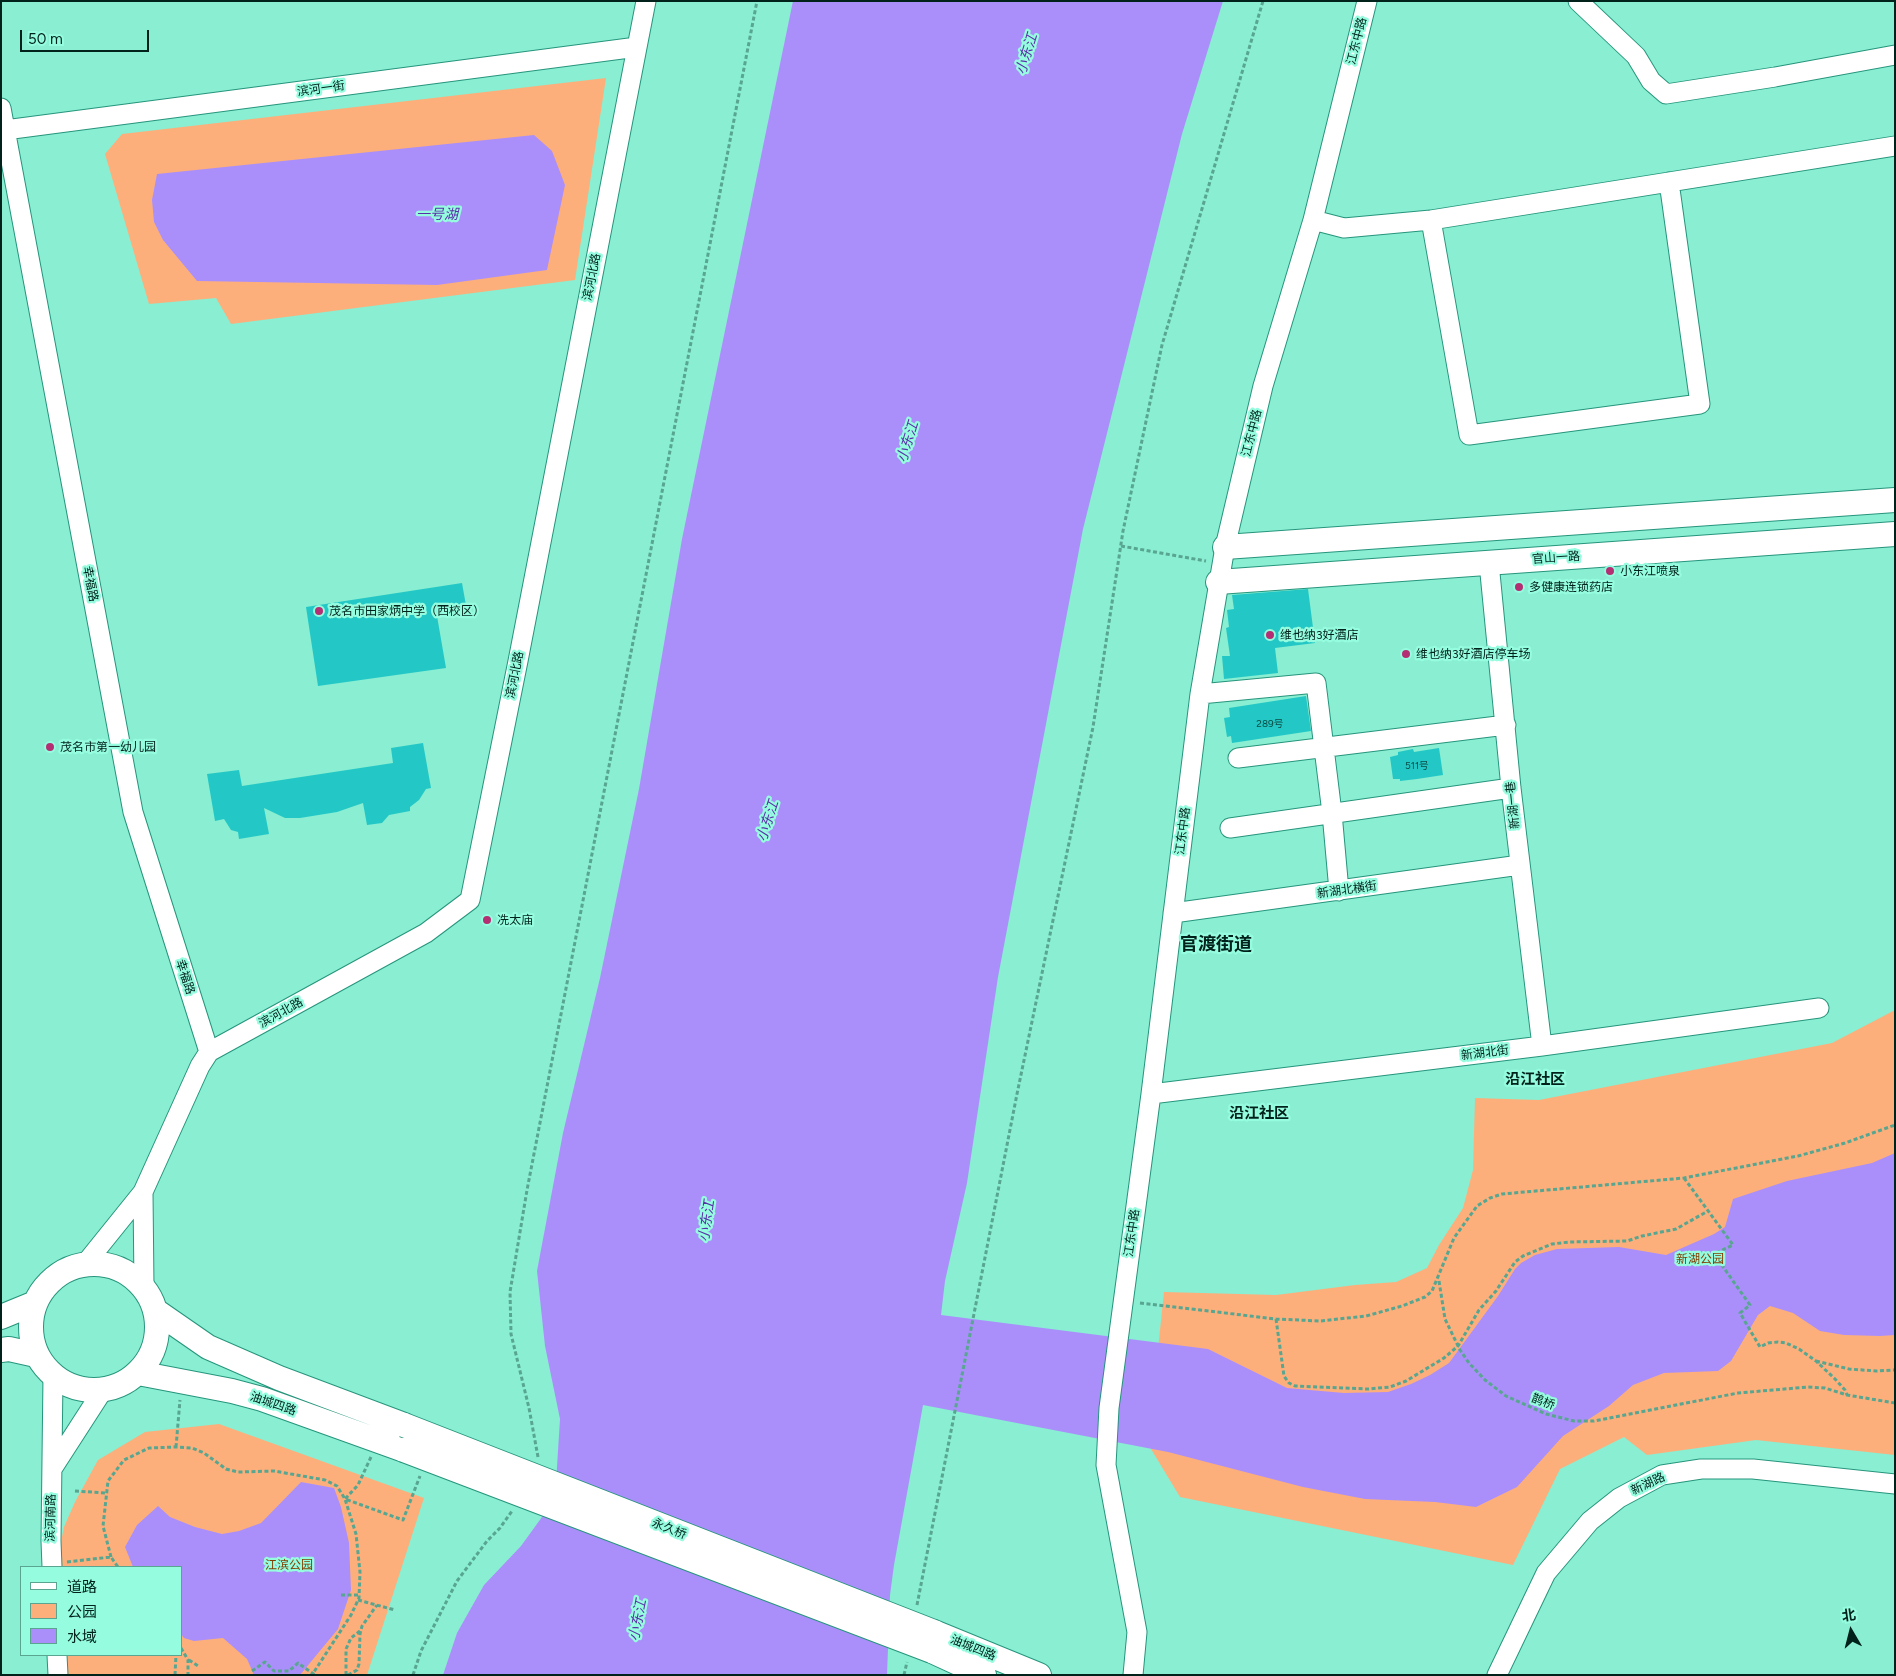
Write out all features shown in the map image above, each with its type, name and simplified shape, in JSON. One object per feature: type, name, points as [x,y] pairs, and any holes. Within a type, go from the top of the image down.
[{"type":"main road","points":[[1221,564],[1340,539],[1895,500]]},
{"type":"main road","name":"官山一路","points":[[1221,564],[1342,573],[1895,534]]},
{"type":"main road","points":[[1340,539],[1342,573]]},
{"type":"main road","points":[[85,1264],[111,1266],[135,1278],[144,1288],[156,1311],[157,1338],[150,1357],[128,1381],[103,1390],[76,1388],[53,1376],[36,1355],[30,1329],[35,1303],[41,1292],[60,1273],[85,1264]]},
{"type":"main road","points":[[1,1317],[35,1303]]},
{"type":"main road","name":"油城四路","points":[[156,1311],[208,1347],[279,1378],[404,1426]]},
{"type":"main road","points":[[1,1350],[9,1349],[36,1355]]},
{"type":"main road","name":"油城四路","points":[[138,1372],[262,1399],[415,1454]]},
{"type":"main road","name":"永久桥","points":[[404,1426],[933,1642]]},
{"type":"main road","name":"永久桥","points":[[415,1454],[933,1642]]},
{"type":"main road","name":"油城四路","points":[[933,1642],[984,1675]]},
{"type":"main road","name":"油城四路","points":[[933,1642],[1039,1675]]},
{"type":"street","name":"滨河北路","points":[[209,1052],[426,933],[470,900],[646,1]]},
{"type":"street","name":"江东中路","points":[[1133,1675],[1137,1632],[1106,1465],[1109,1408],[1151,1094],[1200,694],[1221,564],[1263,386],[1313,220],[1367,1]]},
{"type":"street","points":[[1578,1],[1636,56],[1651,81],[1666,94],[1775,77],[1895,55]]},
{"type":"street","name":"滨河一街","points":[[5,130],[637,47]]},
{"type":"street","name":"幸福路","points":[[1,108],[133,812],[209,1052]]},
{"type":"street","points":[[1313,220],[1344,228],[1432,220],[1895,146]]},
{"type":"street","points":[[1432,220],[1469,435],[1700,404],[1669,182]]},
{"type":"street","name":"新湖一巷","points":[[1489,563],[1511,788],[1542,1046]]},
{"type":"street","points":[[1200,694],[1316,683],[1332,813],[1339,891]]},
{"type":"street","points":[[1238,758],[1506,725]]},
{"type":"street","points":[[1230,828],[1511,788]]},
{"type":"street","name":"新湖北横街","points":[[1173,913],[1520,865]]},
{"type":"street","name":"新湖北街","points":[[1151,1094],[1542,1046],[1819,1008]]},
{"type":"street","points":[[85,1264],[143,1192],[200,1066],[209,1052]]},
{"type":"street","points":[[143,1192],[144,1288]]},
{"type":"street","name":"滨河南路","points":[[52,1565],[53,1376]]},
{"type":"street","points":[[52,1469],[103,1390]]},
{"type":"street","name":"新湖路","points":[[1497,1675],[1546,1573],[1590,1521],[1619,1498],[1662,1475],[1701,1469],[1753,1469],[1895,1484]]},
{"type":"street","points":[[57,1656],[58,1675]]},
{"type":"path","points":[[536,1466],[539,1458],[512,1334],[510,1292],[527,1190],[757,1]]},
{"type":"path","points":[[917,1607],[1017,1094],[1093,727],[1121,546],[1162,345],[1263,1]]},
{"type":"path","points":[[1121,546],[1221,564]]},
{"type":"path","points":[[1123,1301],[1276,1319],[1320,1321],[1366,1316],[1402,1306],[1425,1297],[1432,1291],[1454,1238],[1477,1206],[1490,1198],[1502,1194],[1684,1178],[1798,1156],[1845,1143],[1895,1125]]},
{"type":"path","points":[[1684,1178],[1733,1245],[1714,1254],[1750,1305],[1740,1313],[1760,1347],[1768,1343],[1786,1343],[1799,1349],[1816,1361],[1845,1390],[1846,1396]]},
{"type":"path","points":[[1276,1319],[1284,1376],[1289,1383],[1295,1386],[1368,1389],[1390,1387],[1406,1381],[1459,1348],[1479,1310],[1496,1291],[1515,1262],[1523,1256],[1552,1244],[1627,1241],[1676,1229],[1708,1211]]},
{"type":"path","name":"鹊桥","points":[[1438,1279],[1445,1319],[1459,1348],[1485,1380],[1506,1396],[1546,1414],[1574,1421],[1594,1421],[1738,1394],[1808,1387],[1824,1388],[1846,1396],[1895,1402]]},
{"type":"path","points":[[1816,1361],[1849,1369],[1895,1370]]},
{"type":"path","points":[[176,1447],[181,1381]]},
{"type":"path","points":[[345,1499],[366,1471],[377,1440]]},
{"type":"path","points":[[117,1566],[111,1557],[103,1526],[108,1481],[124,1460],[149,1448],[192,1448],[204,1453],[226,1469],[238,1472],[274,1471],[325,1480],[337,1486],[345,1499],[356,1534],[360,1572],[358,1600],[351,1615],[313,1675],[298,1663],[290,1671],[274,1671],[265,1662],[252,1671]]},
{"type":"path","points":[[345,1499],[403,1520],[415,1454]]},
{"type":"path","points":[[75,1491],[106,1492]]},
{"type":"path","points":[[413,1675],[421,1651],[457,1581],[486,1541],[500,1528],[517,1505]]},
{"type":"path","points":[[52,1565],[111,1557]]},
{"type":"path","points":[[340,1595],[359,1595]]},
{"type":"path","points":[[358,1600],[394,1610]]},
{"type":"path","points":[[360,1631],[360,1664],[357,1670],[347,1675],[346,1649],[351,1638],[360,1631],[368,1615],[377,1605]]},
{"type":"path","points":[[182,1650],[188,1660],[198,1666]]},
{"type":"path","points":[[904,1675],[908,1655]]},
{"type":"path","points":[[175,1675],[176,1656]]},
{"type":"path","points":[[188,1660],[188,1675]]},
{"type":"green space","points":[[606,78],[575,280],[231,324],[216,298],[149,304],[105,154],[122,134]]},
{"type":"green space","name":"新湖公园","points":[[1895,1010],[1895,1455],[1756,1440],[1647,1455],[1624,1437],[1560,1469],[1513,1565],[1180,1497],[1148,1444],[1164,1292],[1276,1295],[1396,1282],[1427,1268],[1439,1245],[1463,1208],[1473,1170],[1475,1098],[1539,1100],[1832,1043]]},
{"type":"green space","name":"江滨公园","points":[[219,1424],[424,1498],[367,1675],[64,1675],[62,1656],[182,1656],[182,1566],[56,1566],[64,1527],[75,1502],[98,1460],[145,1432]]},
{"type":"water","name":"小东江","points":[[793,1],[1223,1],[1182,134],[1083,529],[998,977],[967,1183],[945,1281],[941,1315],[1208,1349],[1287,1388],[1344,1393],[1388,1392],[1430,1375],[1449,1363],[1498,1296],[1515,1269],[1535,1255],[1557,1249],[1619,1247],[1666,1255],[1714,1234],[1725,1227],[1733,1199],[1787,1181],[1872,1163],[1895,1153],[1895,1335],[1844,1335],[1820,1331],[1793,1313],[1770,1306],[1758,1315],[1731,1361],[1718,1371],[1664,1373],[1633,1385],[1609,1406],[1563,1436],[1517,1487],[1476,1507],[1435,1502],[1365,1499],[1303,1487],[1168,1452],[923,1405],[890,1595],[887,1675],[443,1675],[457,1633],[484,1585],[521,1546],[555,1499],[560,1419],[545,1346],[537,1271],[563,1133],[600,978],[639,789],[682,539]]},
{"type":"water","name":"一号湖","points":[[534,135],[552,151],[565,185],[547,270],[437,285],[197,281],[163,240],[154,222],[152,200],[157,174]]},
{"type":"water","points":[[301,1482],[334,1488],[341,1507],[349,1543],[351,1590],[338,1629],[300,1675],[254,1675],[247,1659],[223,1638],[194,1641],[184,1638],[182,1635],[182,1566],[133,1566],[125,1547],[137,1525],[158,1506],[170,1517],[195,1527],[222,1534],[239,1531],[261,1523]]},
{"type":"building","points":[[462,583],[467,611],[437,616],[446,668],[318,686],[306,607]]},
{"type":"building","name":"维也纳3好酒店","points":[[1308,589],[1315,643],[1275,648],[1278,673],[1224,679],[1222,656],[1230,656],[1226,628],[1229,627],[1227,610],[1234,609],[1232,595]]},
{"type":"building","points":[[1306,696],[1311,731],[1232,743],[1231,736],[1227,737],[1224,718],[1230,717],[1229,708]]},
{"type":"building","points":[[423,743],[431,788],[426,789],[419,800],[410,807],[410,811],[389,815],[382,823],[367,825],[363,803],[337,812],[300,818],[285,818],[264,808],[269,834],[239,839],[238,832],[231,830],[224,819],[215,821],[207,774],[239,770],[242,786],[393,763],[391,748]]},
{"type":"building","points":[[1439,748],[1443,775],[1400,781],[1400,779],[1393,779],[1390,757],[1398,755],[1398,752],[1413,749],[1414,752]]},
{"type":"place","name":"小东江喷泉","points":[[1610,571]]},
{"type":"place","name":"多健康连锁药店","points":[[1519,587]]},
{"type":"place","name":"茂名市田家炳中学（西校区）","points":[[319,611]]},
{"type":"place","name":"维也纳3好酒店","points":[[1270,635]]},
{"type":"place","name":"维也纳3好酒店停车场","points":[[1406,654]]},
{"type":"place","name":"茂名市第一幼儿园","points":[[50,747]]},
{"type":"place","name":"冼太庙","points":[[487,920]]},
{"type":"district","name":"官渡街道","points":[[1216,945]]},
{"type":"district","name":"沿江社区","points":[[1535,1080]]},
{"type":"district","name":"沿江社区","points":[[1259,1114]]}]
